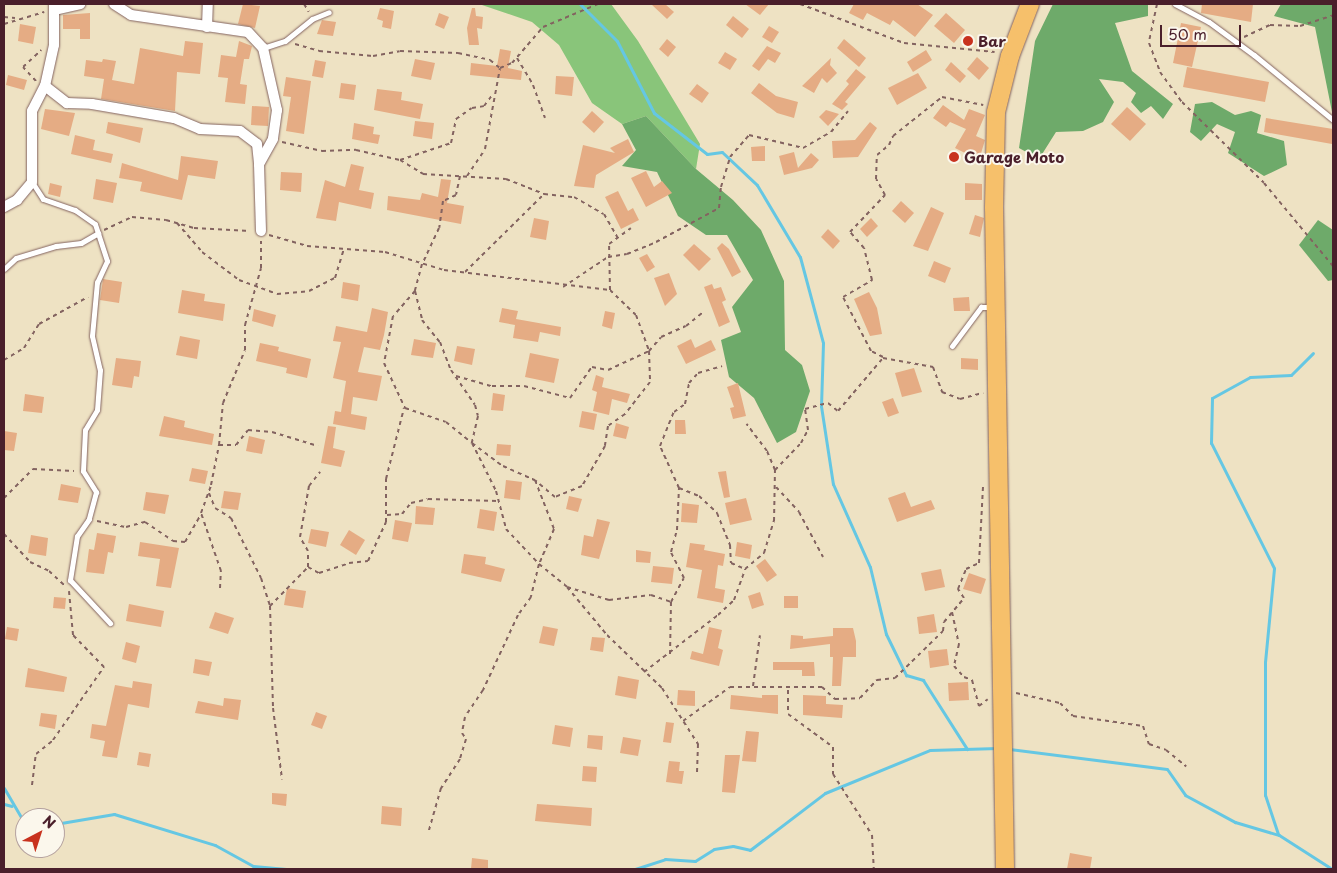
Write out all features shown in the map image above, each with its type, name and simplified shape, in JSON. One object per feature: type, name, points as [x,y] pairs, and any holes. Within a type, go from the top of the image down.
[{"type":"highway","points":[[1005,869],[1005,758],[1000,689],[996,112],[1010,56],[1030,4]]},
{"type":"street","points":[[4,207],[17,200],[32,182],[32,111],[45,86],[54,44],[55,7],[80,4]]},
{"type":"street","points":[[114,4],[131,15],[248,32],[263,48],[277,110],[273,140],[259,164]]},
{"type":"street","points":[[207,27],[208,4]]},
{"type":"street","points":[[45,86],[67,103],[92,104],[174,118],[200,130],[240,131],[257,144],[260,232]]},
{"type":"lane","points":[[1175,4],[1235,41],[1333,120]]},
{"type":"lane","points":[[263,48],[285,41],[312,19],[328,12]]},
{"type":"lane","points":[[32,182],[43,199],[75,210],[95,224],[107,261],[97,282],[92,336],[100,370],[97,410],[85,430],[83,471],[96,492],[90,519],[76,536],[70,580],[110,623]]},
{"type":"lane","points":[[4,269],[16,258],[56,246],[81,243],[98,233]]},
{"type":"lane","points":[[952,346],[980,307],[996,306]]},
{"type":"path","points":[[467,176],[485,149],[492,94],[500,68],[516,58],[543,27],[598,4]]},
{"type":"path","points":[[800,4],[904,43],[1010,56]]},
{"type":"path","points":[[1157,4],[1149,43],[1160,72],[1182,102],[1264,182],[1333,266]]},
{"type":"path","points":[[4,24],[17,18],[55,7]]},
{"type":"path","points":[[1235,41],[1270,25],[1300,26],[1333,14]]},
{"type":"path","points":[[4,16],[17,18]]},
{"type":"path","points":[[285,41],[319,51],[373,56],[400,51],[458,53],[490,60],[500,68]]},
{"type":"path","points":[[45,86],[30,78],[23,67],[36,53],[54,44]]},
{"type":"path","points":[[516,58],[533,85],[546,118]]},
{"type":"path","points":[[400,160],[451,144],[456,120],[472,108],[484,106],[492,94]]},
{"type":"path","points":[[883,358],[871,351],[843,297],[872,280],[864,248],[850,232],[885,195],[876,179],[877,155],[889,145],[893,136],[942,96],[982,104],[996,112]]},
{"type":"path","points":[[563,286],[608,257],[627,254],[656,242],[718,208],[721,188],[730,158],[749,135],[802,148],[831,132],[848,111]]},
{"type":"path","points":[[273,140],[322,152],[356,150],[400,160],[423,174],[506,179],[544,194],[574,197],[604,214],[618,238]]},
{"type":"path","points":[[308,567],[319,573],[348,563],[368,561],[386,514],[386,479],[405,408],[384,363],[393,316],[415,291],[422,264],[440,228],[443,201],[456,196],[460,176]]},
{"type":"path","points":[[465,272],[544,194]]},
{"type":"path","points":[[98,233],[132,217],[177,223],[194,228],[260,232],[307,246],[385,252],[422,264],[465,272],[563,286],[610,290],[636,315],[649,351],[650,382],[625,414],[608,426],[605,446],[582,486],[555,497],[535,480],[503,466],[446,422],[405,408]]},
{"type":"path","points":[[177,223],[202,252],[239,280],[257,285],[277,294],[309,292],[335,278],[344,248]]},
{"type":"path","points":[[610,290],[609,244],[631,228]]},
{"type":"path","points":[[90,519],[126,527],[145,522],[173,540],[185,542],[201,513],[209,492],[219,445],[223,403],[245,350],[246,325],[261,268],[260,232]]},
{"type":"path","points":[[415,291],[422,320],[440,342],[455,376],[475,405],[478,416],[472,443],[499,501],[506,529],[539,564],[567,587],[644,672],[662,688],[698,744],[697,776]]},
{"type":"path","points":[[4,360],[24,348],[39,324],[96,293]]},
{"type":"path","points":[[455,376],[492,386],[524,386],[570,398],[592,367],[608,370],[649,351],[661,337],[686,326],[702,313]]},
{"type":"path","points":[[670,654],[671,602],[684,578],[671,552],[677,530],[679,488],[660,446],[674,412],[685,404],[689,383],[698,373],[722,366]]},
{"type":"path","points":[[775,470],[808,430],[805,409],[828,403],[838,411]]},
{"type":"path","points":[[644,672],[670,654],[734,600],[745,569],[764,553],[774,521],[775,470],[767,451],[747,424]]},
{"type":"path","points":[[219,445],[236,445],[248,430],[272,432],[318,446]]},
{"type":"path","points":[[4,498],[33,469],[83,471]]},
{"type":"path","points":[[270,606],[308,567],[308,552],[300,537],[309,486],[320,472]]},
{"type":"path","points":[[429,830],[441,788],[460,760],[466,739],[462,733],[465,717],[483,690],[518,615],[531,597],[539,564],[554,529],[535,480]]},
{"type":"path","points":[[683,720],[730,687],[753,686],[788,689],[822,687],[835,699],[860,698],[878,680],[895,678],[943,631],[944,622],[964,598],[958,589],[966,569],[979,563],[984,484]]},
{"type":"path","points":[[776,487],[799,512],[823,557]]},
{"type":"path","points":[[679,488],[699,496],[717,513],[730,544],[731,563],[745,569]]},
{"type":"path","points":[[209,492],[215,508],[231,518],[261,578],[270,606],[273,708],[282,779]]},
{"type":"path","points":[[386,514],[402,514],[411,503],[428,499],[499,501]]},
{"type":"path","points":[[201,513],[221,571],[220,588]]},
{"type":"path","points":[[4,534],[30,562],[49,571],[69,591],[73,635],[104,666],[52,740],[36,754],[32,784]]},
{"type":"path","points":[[69,591],[75,586]]},
{"type":"path","points":[[567,587],[609,600],[651,595],[671,602]]},
{"type":"path","points":[[952,612],[959,644],[954,666],[964,677],[972,680],[979,706],[1000,689],[1060,704],[1073,716],[1143,726],[1149,744],[1166,750],[1186,766]]},
{"type":"path","points":[[753,686],[760,635]]},
{"type":"path","points":[[788,689],[788,714],[832,747],[833,774],[872,835],[874,869]]},
{"type":"green space","points":[[479,4],[611,4],[638,41],[700,144],[696,169],[646,116],[622,124],[592,103],[559,45],[532,22]]},
{"type":"green space","points":[[1053,4],[1148,4],[1148,16],[1115,23],[1132,71],[1173,104],[1163,119],[1151,106],[1141,113],[1131,102],[1136,93],[1123,82],[1099,79],[1114,102],[1103,122],[1083,131],[1056,132],[1039,159],[1019,148],[1035,41]]},
{"type":"green space","points":[[1281,4],[1333,4],[1333,117],[1315,27],[1274,16]]},
{"type":"green space","points":[[1212,102],[1235,115],[1251,111],[1261,115],[1257,133],[1284,141],[1287,165],[1264,176],[1228,153],[1235,132],[1217,124],[1201,141],[1190,132],[1195,104]]},
{"type":"green space","points":[[646,116],[696,169],[733,200],[761,230],[784,281],[785,350],[802,365],[810,391],[796,432],[777,443],[754,398],[729,377],[721,340],[741,332],[732,307],[753,280],[727,235],[706,235],[678,216],[657,172],[622,166],[636,150],[622,124]]},
{"type":"green space","points":[[1318,220],[1333,230],[1333,280],[1328,281],[1299,245]]},
{"type":"building","points":[[243,4],[260,6],[255,28],[238,24]]},
{"type":"building","points":[[651,4],[665,4],[674,12],[667,19]]},
{"type":"building","points":[[745,4],[769,4],[760,15]]},
{"type":"building","points":[[854,4],[917,4],[933,15],[915,37],[893,20],[890,25],[867,13],[863,20],[849,13]]},
{"type":"building","points":[[1202,4],[1253,4],[1251,22],[1201,13]]},
{"type":"building","points":[[380,8],[394,11],[391,29],[382,27],[383,21],[377,19]]},
{"type":"building","points":[[472,8],[475,8],[476,16],[483,17],[482,29],[477,28],[479,45],[469,45],[467,28]]},
{"type":"building","points":[[90,13],[90,39],[80,39],[80,29],[63,29],[63,15]]},
{"type":"building","points":[[439,13],[449,17],[444,29],[435,25]]},
{"type":"building","points":[[946,13],[965,30],[954,43],[934,26]]},
{"type":"building","points":[[733,16],[749,29],[742,38],[726,25]]},
{"type":"building","points":[[322,20],[336,22],[333,36],[317,34]]},
{"type":"building","points":[[1181,23],[1201,27],[1192,67],[1173,63]]},
{"type":"building","points":[[20,24],[36,27],[33,44],[18,41]]},
{"type":"building","points":[[769,26],[779,32],[772,43],[762,37]]},
{"type":"building","points":[[667,39],[676,47],[668,57],[659,49]]},
{"type":"building","points":[[844,39],[866,58],[859,67],[837,48]]},
{"type":"building","points":[[185,41],[203,43],[200,74],[177,72],[175,111],[101,99],[104,79],[84,76],[86,60],[102,62],[103,59],[116,61],[112,80],[134,84],[140,48],[183,56]]},
{"type":"building","points":[[239,41],[252,46],[249,59],[244,59],[240,84],[247,85],[245,104],[225,102],[228,78],[218,77],[221,55],[236,57]]},
{"type":"building","points":[[767,46],[781,53],[775,63],[768,59],[759,71],[752,66]]},
{"type":"building","points":[[500,49],[511,51],[508,68],[522,71],[521,80],[470,75],[471,63],[497,66]]},
{"type":"building","points":[[926,50],[932,60],[913,72],[907,62]]},
{"type":"building","points":[[725,52],[737,59],[730,70],[718,63]]},
{"type":"building","points":[[977,57],[989,68],[979,80],[967,69]]},
{"type":"building","points":[[831,58],[830,65],[837,73],[827,83],[822,78],[814,93],[802,86]]},
{"type":"building","points":[[415,59],[435,63],[431,80],[411,76]]},
{"type":"building","points":[[315,60],[326,62],[323,78],[312,76]]},
{"type":"building","points":[[951,62],[966,76],[960,83],[945,70]]},
{"type":"building","points":[[1187,67],[1269,82],[1265,102],[1183,87]]},
{"type":"building","points":[[856,69],[866,77],[845,102],[848,104],[842,110],[832,104],[849,84],[846,81]]},
{"type":"building","points":[[918,73],[927,88],[897,105],[888,88]]},
{"type":"building","points":[[8,75],[27,80],[24,90],[6,85]]},
{"type":"building","points":[[556,76],[574,77],[572,96],[555,94]]},
{"type":"building","points":[[286,77],[311,81],[304,134],[286,131],[291,97],[283,96]]},
{"type":"building","points":[[341,83],[356,85],[354,100],[339,98]]},
{"type":"building","points":[[759,83],[776,96],[798,102],[794,118],[777,113],[751,93]]},
{"type":"building","points":[[697,84],[709,93],[702,103],[689,94]]},
{"type":"building","points":[[377,89],[402,92],[401,100],[423,104],[420,119],[374,110]]},
{"type":"building","points":[[943,105],[964,120],[969,109],[985,115],[976,136],[985,140],[979,160],[955,148],[966,129],[950,122],[946,127],[933,118]]},
{"type":"building","points":[[252,106],[269,107],[268,126],[251,125]]},
{"type":"building","points":[[1127,107],[1146,124],[1130,141],[1111,124]]},
{"type":"building","points":[[45,109],[75,113],[69,136],[41,129]]},
{"type":"building","points":[[826,110],[839,114],[828,126],[819,117]]},
{"type":"building","points":[[592,111],[604,122],[594,133],[582,122]]},
{"type":"building","points":[[1266,118],[1333,129],[1332,144],[1264,132]]},
{"type":"building","points":[[415,121],[434,123],[432,139],[413,136]]},
{"type":"building","points":[[108,122],[143,128],[140,143],[106,133]]},
{"type":"building","points":[[870,122],[877,128],[858,157],[833,158],[832,141],[855,140]]},
{"type":"building","points":[[354,123],[374,127],[373,134],[380,135],[378,144],[352,139]]},
{"type":"building","points":[[75,135],[95,140],[93,150],[113,154],[111,163],[71,154]]},
{"type":"building","points":[[628,139],[634,152],[596,175],[594,188],[574,186],[583,145],[615,153],[610,148]]},
{"type":"building","points":[[765,146],[765,161],[752,161],[751,147]]},
{"type":"building","points":[[794,152],[798,168],[811,153],[819,160],[812,168],[784,175],[779,156]]},
{"type":"building","points":[[181,156],[218,161],[215,179],[188,175],[182,200],[140,191],[142,182],[119,178],[122,163],[178,180]]},
{"type":"building","points":[[351,164],[364,167],[359,190],[374,193],[371,209],[339,202],[336,221],[316,218],[325,180],[345,187]]},
{"type":"building","points":[[646,171],[654,187],[662,181],[672,193],[646,207],[631,178]]},
{"type":"building","points":[[281,172],[302,173],[301,192],[280,190]]},
{"type":"building","points":[[96,179],[117,183],[113,203],[93,199]]},
{"type":"building","points":[[441,179],[451,180],[447,203],[464,206],[461,224],[387,210],[388,196],[420,200],[422,193],[438,197]]},
{"type":"building","points":[[50,183],[62,186],[60,197],[48,194]]},
{"type":"building","points":[[965,183],[982,184],[982,200],[965,200]]},
{"type":"building","points":[[618,191],[628,211],[633,208],[639,220],[621,229],[605,197]]},
{"type":"building","points":[[901,201],[914,213],[905,223],[892,211]]},
{"type":"building","points":[[931,207],[944,213],[928,251],[913,246]]},
{"type":"building","points":[[975,215],[984,218],[980,237],[969,234]]},
{"type":"building","points":[[534,218],[549,221],[546,240],[530,237]]},
{"type":"building","points":[[871,218],[878,226],[867,237],[860,229]]},
{"type":"building","points":[[828,229],[840,241],[833,249],[821,237]]},
{"type":"building","points":[[722,243],[729,249],[741,272],[732,277],[717,248]]},
{"type":"building","points":[[694,244],[711,259],[699,271],[683,255]]},
{"type":"building","points":[[647,254],[655,267],[647,272],[639,258]]},
{"type":"building","points":[[934,261],[951,268],[945,283],[928,276]]},
{"type":"building","points":[[669,273],[677,294],[665,306],[654,278]]},
{"type":"building","points":[[103,279],[122,282],[119,303],[100,300]]},
{"type":"building","points":[[343,282],[360,285],[358,301],[341,298]]},
{"type":"building","points":[[712,284],[714,289],[721,287],[726,300],[722,302],[730,322],[719,327],[704,287]]},
{"type":"building","points":[[182,290],[205,294],[204,301],[225,304],[223,321],[178,313]]},
{"type":"building","points":[[869,292],[877,308],[882,334],[870,336],[854,299]]},
{"type":"building","points":[[969,297],[970,311],[954,311],[953,298]]},
{"type":"building","points":[[372,308],[388,312],[384,335],[380,350],[364,347],[358,372],[382,376],[377,401],[353,397],[351,414],[367,417],[365,430],[333,424],[335,411],[341,412],[346,381],[333,378],[341,342],[333,341],[336,326],[367,332]]},
{"type":"building","points":[[502,308],[518,311],[516,319],[561,327],[560,336],[540,332],[538,342],[513,338],[515,325],[499,322]]},
{"type":"building","points":[[254,309],[276,315],[273,327],[252,321]]},
{"type":"building","points":[[605,311],[615,313],[612,329],[602,326]]},
{"type":"building","points":[[180,336],[200,340],[197,359],[176,355]]},
{"type":"building","points":[[414,339],[436,343],[433,358],[411,355]]},
{"type":"building","points":[[691,339],[695,348],[711,340],[716,350],[686,364],[677,346]]},
{"type":"building","points":[[260,343],[279,347],[278,351],[311,359],[307,378],[286,373],[287,368],[256,361]]},
{"type":"building","points":[[457,346],[475,349],[472,365],[454,361]]},
{"type":"building","points":[[530,353],[559,359],[554,383],[525,377]]},
{"type":"building","points":[[116,358],[141,361],[139,377],[134,376],[132,388],[112,385]]},
{"type":"building","points":[[961,358],[978,359],[978,370],[961,369]]},
{"type":"building","points":[[914,368],[922,392],[902,397],[895,373]]},
{"type":"building","points":[[596,375],[604,378],[602,387],[630,394],[627,403],[612,399],[609,415],[593,411],[597,392],[592,390]]},
{"type":"building","points":[[738,383],[746,416],[733,419],[730,408],[734,407],[727,387]]},
{"type":"building","points":[[493,393],[505,395],[503,411],[491,410]]},
{"type":"building","points":[[25,394],[44,397],[42,413],[23,411]]},
{"type":"building","points":[[893,398],[899,413],[888,417],[882,402]]},
{"type":"building","points":[[582,411],[597,414],[594,430],[579,427]]},
{"type":"building","points":[[164,416],[185,421],[184,427],[214,434],[212,445],[159,436]]},
{"type":"building","points":[[675,420],[685,420],[686,434],[675,434]]},
{"type":"building","points":[[616,423],[629,427],[626,439],[613,436]]},
{"type":"building","points":[[328,426],[336,427],[333,448],[345,451],[341,467],[321,463]]},
{"type":"building","points":[[4,431],[17,433],[14,451],[4,450]]},
{"type":"building","points":[[249,436],[265,440],[262,454],[246,451]]},
{"type":"building","points":[[497,444],[511,445],[510,456],[496,455]]},
{"type":"building","points":[[192,468],[208,471],[205,484],[189,481]]},
{"type":"building","points":[[726,471],[730,497],[724,498],[718,472]]},
{"type":"building","points":[[506,480],[522,482],[520,500],[504,498]]},
{"type":"building","points":[[61,484],[81,488],[78,503],[58,500]]},
{"type":"building","points":[[224,491],[241,493],[238,510],[221,508]]},
{"type":"building","points":[[146,492],[169,495],[165,514],[143,510]]},
{"type":"building","points":[[905,492],[911,507],[931,500],[935,509],[897,522],[888,498]]},
{"type":"building","points":[[569,496],[582,499],[578,512],[566,509]]},
{"type":"building","points":[[746,498],[752,520],[730,525],[725,503]]},
{"type":"building","points":[[682,503],[699,505],[697,523],[681,522]]},
{"type":"building","points":[[416,506],[435,508],[433,525],[415,524]]},
{"type":"building","points":[[480,509],[497,512],[494,531],[477,528]]},
{"type":"building","points":[[597,519],[610,522],[599,559],[581,555],[584,535],[593,537]]},
{"type":"building","points":[[395,520],[412,523],[408,542],[392,539]]},
{"type":"building","points":[[311,529],[329,532],[326,547],[308,543]]},
{"type":"building","points":[[349,530],[365,540],[356,555],[340,545]]},
{"type":"building","points":[[97,533],[116,536],[113,553],[108,552],[104,574],[86,572],[89,549],[94,550]]},
{"type":"building","points":[[31,535],[48,538],[46,556],[28,553]]},
{"type":"building","points":[[140,542],[179,548],[171,588],[156,586],[160,559],[138,556]]},
{"type":"building","points":[[737,542],[752,545],[750,559],[735,556]]},
{"type":"building","points":[[690,543],[705,545],[704,550],[725,554],[723,566],[718,565],[715,588],[725,590],[723,603],[697,598],[702,570],[686,567]]},
{"type":"building","points":[[636,550],[651,552],[650,563],[636,562]]},
{"type":"building","points":[[464,554],[486,557],[485,564],[505,569],[501,582],[461,573]]},
{"type":"building","points":[[765,559],[777,575],[767,582],[756,566]]},
{"type":"building","points":[[653,566],[674,568],[672,584],[651,582]]},
{"type":"building","points":[[941,569],[945,587],[925,591],[921,573]]},
{"type":"building","points":[[969,573],[986,579],[981,594],[963,589]]},
{"type":"building","points":[[287,588],[306,591],[303,608],[284,605]]},
{"type":"building","points":[[760,592],[764,605],[752,609],[748,596]]},
{"type":"building","points":[[784,596],[798,596],[798,608],[784,608]]},
{"type":"building","points":[[54,597],[66,598],[65,609],[53,608]]},
{"type":"building","points":[[129,604],[164,611],[161,627],[126,621]]},
{"type":"building","points":[[215,612],[234,618],[228,634],[209,628]]},
{"type":"building","points":[[934,614],[937,632],[919,634],[917,617]]},
{"type":"building","points":[[543,626],[558,629],[554,646],[539,643]]},
{"type":"building","points":[[7,627],[19,629],[17,641],[5,639]]},
{"type":"building","points":[[709,627],[722,630],[718,648],[723,650],[719,666],[690,659],[692,651],[703,654]]},
{"type":"building","points":[[833,628],[853,628],[856,641],[856,657],[843,657],[841,686],[832,686],[833,657],[830,657],[830,644],[790,649],[791,635],[803,636],[803,639],[833,636]]},
{"type":"building","points":[[592,637],[605,638],[603,652],[590,650]]},
{"type":"building","points":[[126,642],[140,646],[136,663],[122,659]]},
{"type":"building","points":[[947,649],[949,665],[930,668],[928,651]]},
{"type":"building","points":[[195,659],[212,662],[209,676],[193,673]]},
{"type":"building","points":[[773,662],[814,662],[815,676],[802,676],[802,670],[773,670]]},
{"type":"building","points":[[28,668],[67,677],[64,692],[25,687]]},
{"type":"building","points":[[618,676],[639,680],[636,699],[615,695]]},
{"type":"building","points":[[133,681],[152,684],[149,708],[128,704],[117,758],[102,756],[105,741],[90,738],[92,724],[106,726],[115,685],[132,688]]},
{"type":"building","points":[[968,682],[969,700],[949,701],[948,683]]},
{"type":"building","points":[[678,690],[695,691],[695,706],[677,705]]},
{"type":"building","points":[[731,695],[762,698],[762,695],[778,695],[778,714],[730,709]]},
{"type":"building","points":[[803,695],[826,696],[826,704],[843,705],[842,718],[803,715]]},
{"type":"building","points":[[224,698],[241,700],[238,720],[195,713],[198,701],[223,706]]},
{"type":"building","points":[[316,712],[327,716],[322,729],[311,725]]},
{"type":"building","points":[[41,713],[57,715],[55,729],[39,726]]},
{"type":"building","points":[[666,722],[674,723],[671,743],[663,742]]},
{"type":"building","points":[[555,725],[573,728],[570,747],[552,744]]},
{"type":"building","points":[[746,731],[759,732],[756,762],[742,761]]},
{"type":"building","points":[[588,735],[603,736],[602,750],[587,748]]},
{"type":"building","points":[[623,737],[641,740],[638,756],[620,753]]},
{"type":"building","points":[[139,752],[151,754],[149,767],[137,765]]},
{"type":"building","points":[[725,755],[740,755],[735,793],[722,792]]},
{"type":"building","points":[[669,761],[680,762],[679,771],[684,771],[682,784],[666,782]]},
{"type":"building","points":[[583,766],[597,767],[596,782],[582,781]]},
{"type":"building","points":[[272,793],[287,794],[286,806],[272,804]]},
{"type":"building","points":[[537,804],[592,808],[591,826],[535,821]]},
{"type":"building","points":[[382,806],[402,808],[401,826],[381,824]]},
{"type":"building","points":[[1070,853],[1092,857],[1090,869],[1067,869]]},
{"type":"building","points":[[472,858],[488,860],[488,869],[471,869]]},
{"type":"waterway","points":[[580,4],[617,41],[654,113],[707,154],[722,152],[757,185],[800,257],[823,343],[821,406],[833,484],[870,567],[886,634],[906,675],[923,680],[967,749]]},
{"type":"waterway","points":[[1278,834],[1265,795],[1265,662],[1274,568],[1211,443],[1212,398],[1250,377],[1291,375],[1313,353]]},
{"type":"waterway","points":[[635,869],[665,859],[695,861],[714,849],[733,846],[750,850],[825,793],[930,750],[998,748]]},
{"type":"waterway","points":[[1009,749],[1167,769],[1185,795],[1235,822],[1279,835],[1332,869]]},
{"type":"waterway","points":[[4,788],[16,808]]},
{"type":"waterway","points":[[4,804],[12,806]]},
{"type":"waterway","points":[[65,822],[114,814],[215,845],[253,866],[289,869]]},
{"type":"place","name":"Bar","points":[[968,41]]},
{"type":"place","name":"Garage Moto","points":[[954,157]]}]
